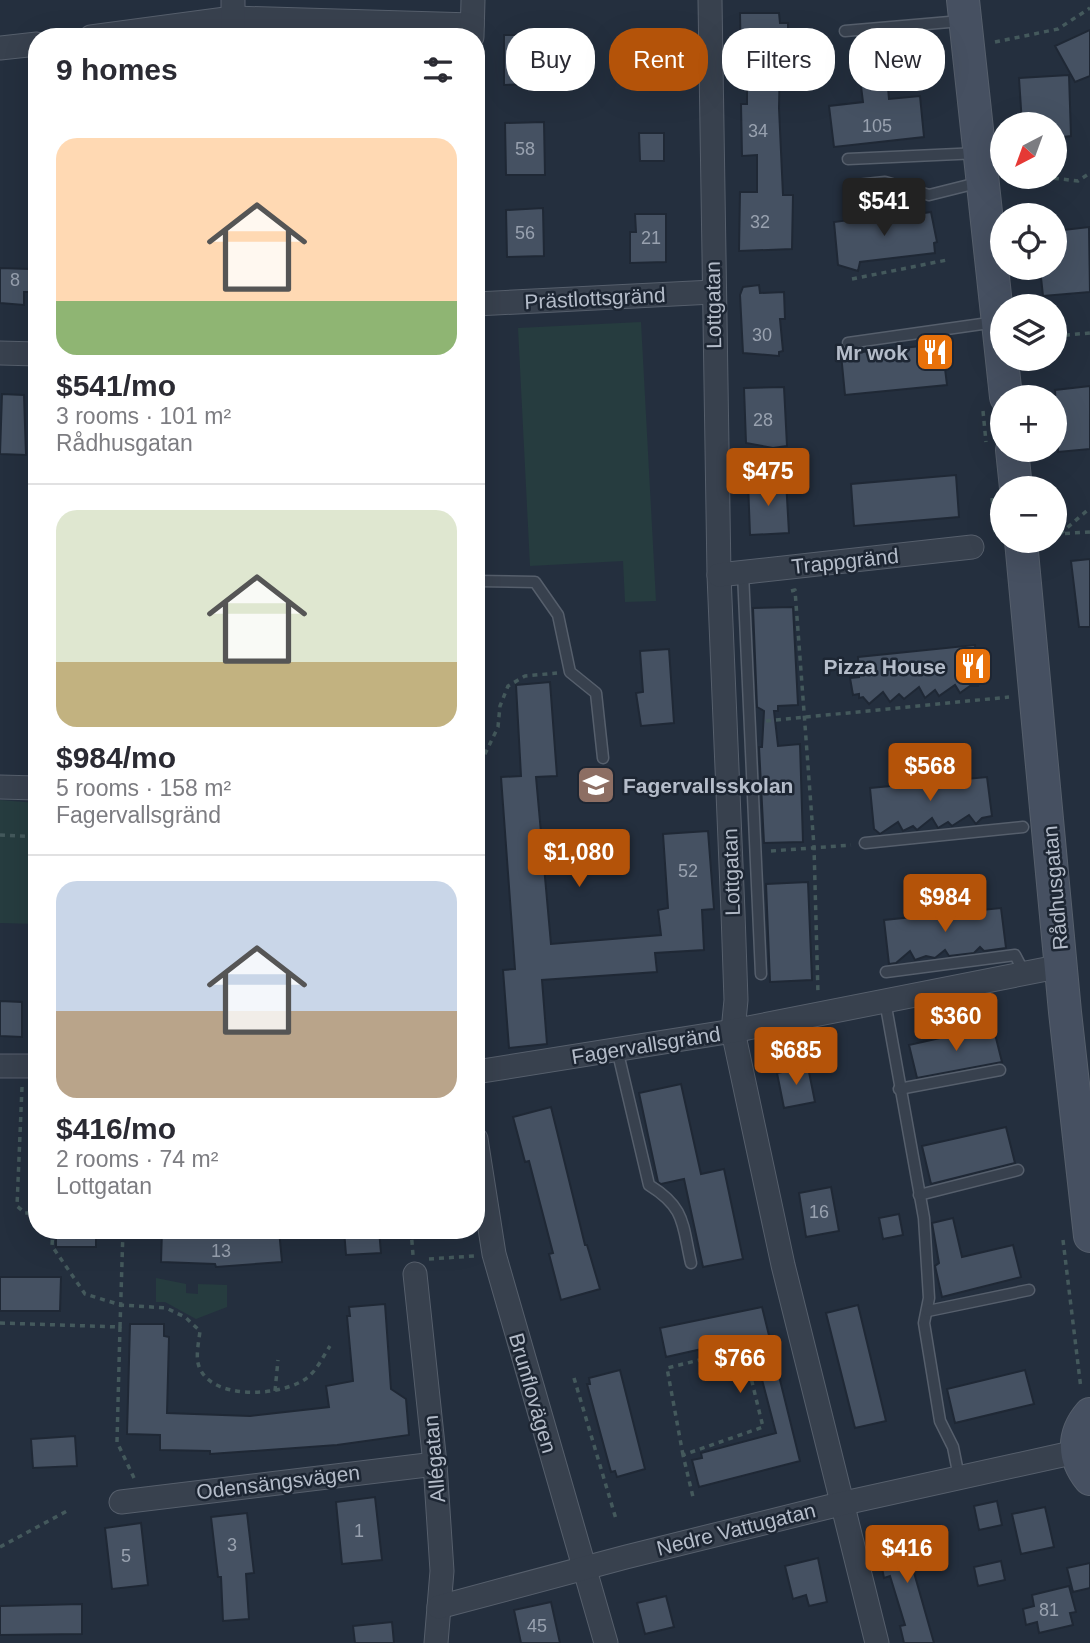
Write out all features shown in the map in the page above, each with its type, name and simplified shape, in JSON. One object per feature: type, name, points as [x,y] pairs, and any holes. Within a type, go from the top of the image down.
[{"type":"main road","points":[[967,9],[996,294]]},
{"type":"main road","name":"Rådhusgatan","points":[[1022,553],[1062,966],[1088,1176],[1090,1236]]},
{"type":"main road","points":[[1090,1414],[1081,1426],[1076,1452],[1080,1466],[1090,1479]]},
{"type":"street","points":[[472,28],[473,0]]},
{"type":"street","name":"Lottgatan","points":[[710,0],[719,575],[733,901],[736,1000],[733,1031],[783,1265],[840,1504],[877,1643]]},
{"type":"street","points":[[158,28],[233,18],[417,28]]},
{"type":"street","points":[[0,48],[28,45]]},
{"type":"street","name":"Prästlottsgränd","points":[[485,304],[713,292]]},
{"type":"street","points":[[0,353],[28,354]]},
{"type":"street","name":"Trappgränd","points":[[719,575],[972,547]]},
{"type":"street","points":[[0,787],[28,788]]},
{"type":"street","name":"Fagervallsgränd","points":[[485,1071],[733,1031],[1062,966]]},
{"type":"street","points":[[0,1066],[28,1066]]},
{"type":"street","name":"Brunflovägen","points":[[485,1196],[494,1254],[606,1643]]},
{"type":"street","name":"Allégatan","points":[[421,1267],[442,1571],[436,1643]]},
{"type":"street","name":"Nedre Vattugatan","points":[[439,1607],[840,1504],[1076,1452]]},
{"type":"street","name":"Odensängsvägen","points":[[121,1502],[435,1464]]},
{"type":"lane","points":[[845,31],[967,9]]},
{"type":"lane","points":[[848,159],[983,167]]},
{"type":"lane","points":[[859,208],[857,185],[885,182],[929,195],[983,167]]},
{"type":"lane","points":[[848,343],[990,323]]},
{"type":"lane","points":[[743,573],[761,974]]},
{"type":"lane","points":[[485,581],[535,582],[558,615],[570,672],[596,694],[603,758]]},
{"type":"lane","points":[[865,843],[1023,827]]},
{"type":"lane","points":[[886,972],[1015,956],[1025,974]]},
{"type":"lane","points":[[885,1001],[924,1219],[928,1311],[924,1323],[940,1421],[953,1447],[959,1477]]},
{"type":"lane","points":[[604,1051],[649,1185],[672,1199],[679,1212],[691,1263]]},
{"type":"lane","points":[[899,1089],[1000,1070]]},
{"type":"lane","points":[[919,1195],[1018,1170]]},
{"type":"lane","points":[[928,1311],[1029,1290]]},
{"type":"path","points":[[995,42],[1058,29],[1090,8]]},
{"type":"path","points":[[1068,180],[1078,181],[1090,173]]},
{"type":"path","points":[[852,279],[947,260]]},
{"type":"path","points":[[1067,335],[1090,333]]},
{"type":"path","points":[[1067,527],[1090,508]]},
{"type":"path","points":[[1067,533],[1090,532]]},
{"type":"path","points":[[783,592],[795,590],[814,847],[818,1014]]},
{"type":"path","points":[[485,754],[498,727],[500,706],[508,686],[525,676],[570,672]]},
{"type":"path","points":[[767,721],[1011,697]]},
{"type":"path","points":[[0,835],[28,836]]},
{"type":"path","points":[[757,852],[849,845]]},
{"type":"path","points":[[28,1088],[17,1206],[28,1213]]},
{"type":"path","points":[[52,1239],[52,1246],[85,1294],[121,1305],[166,1308],[185,1317],[200,1331],[198,1364],[207,1378],[226,1388],[252,1394],[275,1391],[308,1377],[330,1346]]},
{"type":"path","points":[[123,1239],[117,1442],[144,1499]]},
{"type":"path","points":[[421,1267],[494,1254]]},
{"type":"path","points":[[0,1323],[121,1327]]},
{"type":"path","points":[[683,1455],[763,1427],[744,1349],[667,1368],[683,1455],[692,1497]]},
{"type":"path","points":[[275,1391],[278,1360]]},
{"type":"path","points":[[574,1378],[616,1519]]},
{"type":"path","points":[[0,1547],[67,1511]]},
{"type":"green space","points":[[641,322],[656,601],[625,602],[623,561],[530,566],[518,328]]},
{"type":"green space","points":[[0,800],[28,802],[28,924],[0,923]]},
{"type":"green space","points":[[156,1278],[186,1284],[186,1293],[198,1294],[198,1284],[227,1285],[227,1307],[196,1319],[165,1302],[156,1302]]},
{"type":"building","points":[[740,13],[779,13],[780,23],[788,23],[788,28],[740,28]]},
{"type":"building","points":[[1090,30],[1090,76],[1075,82],[1055,46]]},
{"type":"building","points":[[504,35],[506,35],[506,85]]},
{"type":"building","points":[[1069,75],[1071,136],[1068,136],[1068,112],[1021,112],[1019,78]]},
{"type":"building","points":[[747,91],[779,91],[783,195],[793,195],[792,249],[739,251],[740,192],[757,192],[757,155],[742,156],[741,104],[747,104]]},
{"type":"building","points":[[862,91],[888,91],[889,99],[920,96],[924,137],[834,147],[829,106],[863,102]]},
{"type":"building","points":[[544,122],[545,175],[506,175],[505,123]]},
{"type":"building","points":[[639,133],[664,133],[664,161],[640,161]]},
{"type":"building","points":[[543,208],[544,256],[507,257],[506,210]]},
{"type":"building","points":[[917,211],[918,214],[931,212],[937,242],[934,243],[935,253],[860,262],[858,271],[838,265],[834,222]]},
{"type":"building","points":[[635,214],[666,214],[666,262],[630,263],[630,232],[636,232]]},
{"type":"building","points":[[1089,227],[1090,292],[1043,294],[1041,280],[1067,280],[1067,230]]},
{"type":"building","points":[[0,268],[28,269],[28,292],[24,292],[24,305],[0,303]]},
{"type":"building","points":[[759,285],[760,293],[784,292],[785,319],[780,319],[783,351],[779,352],[779,356],[743,353],[740,295],[743,287]]},
{"type":"building","points":[[942,344],[947,385],[845,395],[841,354]]},
{"type":"building","points":[[1090,386],[1090,449],[1067,451],[1067,389]]},
{"type":"building","points":[[784,387],[787,446],[773,448],[746,443],[744,388]]},
{"type":"building","points":[[2,394],[24,395],[26,455],[0,454]]},
{"type":"building","points":[[956,475],[959,517],[854,526],[851,484]]},
{"type":"building","points":[[786,480],[789,533],[750,535],[748,482]]},
{"type":"building","points":[[1090,559],[1090,627],[1079,627],[1071,561]]},
{"type":"building","points":[[793,607],[798,705],[778,706],[778,711],[774,711],[778,746],[800,744],[803,842],[764,843],[759,747],[762,747],[764,711],[757,707],[753,608]]},
{"type":"building","points":[[975,645],[978,686],[970,686],[960,693],[955,685],[939,696],[935,690],[925,698],[919,687],[904,699],[899,694],[890,702],[883,692],[869,704],[863,697],[859,698],[859,694],[853,695],[850,678],[859,677],[858,657]]},
{"type":"building","points":[[669,649],[674,723],[641,726],[636,693],[643,692],[640,651]]},
{"type":"building","points":[[550,682],[557,776],[536,777],[551,944],[661,935],[658,910],[668,908],[663,834],[708,831],[714,909],[702,910],[704,950],[655,953],[657,972],[542,980],[547,1044],[509,1048],[503,970],[515,969],[501,777],[521,776],[516,685]]},
{"type":"building","points":[[987,777],[992,816],[982,818],[976,824],[969,815],[952,826],[948,822],[938,828],[932,818],[917,830],[913,826],[903,831],[898,822],[880,834],[874,829],[870,788]]},
{"type":"building","points":[[808,882],[812,980],[770,982],[766,884]]},
{"type":"building","points":[[1001,908],[1006,948],[984,951],[980,947],[974,953],[949,956],[945,950],[935,958],[926,956],[915,960],[910,951],[896,963],[889,964],[884,920]]},
{"type":"building","points":[[0,1001],[22,1002],[22,1037],[0,1036]]},
{"type":"building","points":[[993,1026],[1002,1062],[917,1078],[909,1045]]},
{"type":"building","points":[[808,1067],[815,1102],[784,1108],[777,1073]]},
{"type":"building","points":[[681,1084],[701,1174],[724,1169],[743,1259],[703,1267],[684,1179],[661,1184],[658,1182],[639,1093]]},
{"type":"building","points":[[551,1107],[585,1245],[600,1289],[561,1300],[549,1254],[553,1253],[529,1161],[525,1162],[513,1117]]},
{"type":"building","points":[[1006,1127],[1015,1163],[931,1184],[922,1146]]},
{"type":"building","points":[[831,1187],[839,1231],[806,1237],[799,1193]]},
{"type":"building","points":[[899,1214],[903,1235],[883,1239],[879,1218]]},
{"type":"building","points":[[953,1218],[962,1257],[1013,1245],[1021,1277],[942,1297],[935,1266],[939,1263],[932,1223]]},
{"type":"building","points":[[56,1239],[96,1239],[96,1247],[56,1247]]},
{"type":"building","points":[[162,1239],[280,1239],[282,1262],[216,1267],[215,1264],[161,1262]]},
{"type":"building","points":[[345,1239],[380,1239],[381,1253],[346,1255]]},
{"type":"building","points":[[0,1277],[61,1277],[60,1311],[0,1311]]},
{"type":"building","points":[[385,1304],[391,1389],[406,1399],[409,1435],[337,1445],[210,1454],[210,1451],[160,1450],[160,1435],[127,1434],[130,1324],[164,1324],[164,1336],[169,1337],[167,1413],[250,1416],[329,1407],[326,1386],[353,1381],[347,1316],[350,1316],[349,1307]]},
{"type":"building","points":[[858,1305],[886,1421],[855,1428],[826,1313]]},
{"type":"building","points":[[762,1307],[800,1461],[699,1487],[692,1460],[702,1458],[701,1453],[776,1433],[751,1338],[666,1357],[660,1328]]},
{"type":"building","points":[[620,1370],[645,1469],[617,1477],[615,1471],[611,1472],[587,1384],[590,1384],[589,1378]]},
{"type":"building","points":[[1025,1370],[1034,1404],[955,1423],[947,1389]]},
{"type":"building","points":[[75,1436],[77,1466],[33,1468],[31,1439]]},
{"type":"building","points":[[375,1497],[382,1560],[342,1564],[336,1502]]},
{"type":"building","points":[[997,1501],[1002,1525],[979,1530],[974,1506]]},
{"type":"building","points":[[1045,1507],[1054,1547],[1021,1554],[1012,1514]]},
{"type":"building","points":[[247,1513],[254,1573],[246,1574],[249,1619],[223,1621],[221,1577],[218,1577],[211,1517]]},
{"type":"building","points":[[141,1523],[148,1585],[112,1589],[105,1528]]},
{"type":"building","points":[[921,1534],[926,1556],[919,1558],[921,1567],[913,1569],[934,1643],[904,1643],[900,1626],[905,1625],[890,1576],[884,1578],[877,1544]]},
{"type":"building","points":[[818,1558],[827,1602],[809,1606],[806,1595],[793,1599],[785,1566]]},
{"type":"building","points":[[1001,1561],[1005,1580],[978,1586],[974,1567]]},
{"type":"building","points":[[1090,1563],[1090,1588],[1073,1592],[1067,1568]]},
{"type":"building","points":[[1069,1586],[1076,1612],[1070,1613],[1073,1625],[1039,1633],[1037,1622],[1026,1625],[1023,1609],[1034,1606],[1032,1595]]},
{"type":"building","points":[[666,1596],[674,1627],[645,1634],[637,1603]]},
{"type":"building","points":[[551,1602],[560,1643],[521,1643],[514,1610]]},
{"type":"building","points":[[82,1604],[82,1634],[0,1635],[0,1606]]},
{"type":"building","points":[[392,1622],[394,1643],[355,1643],[353,1626]]},
{"type":"place","name":"Mr wok","points":[[935,352]]},
{"type":"place","name":"Pizza House","points":[[973,666]]},
{"type":"place","name":"Fagervallsskolan","points":[[596,785]]}]
